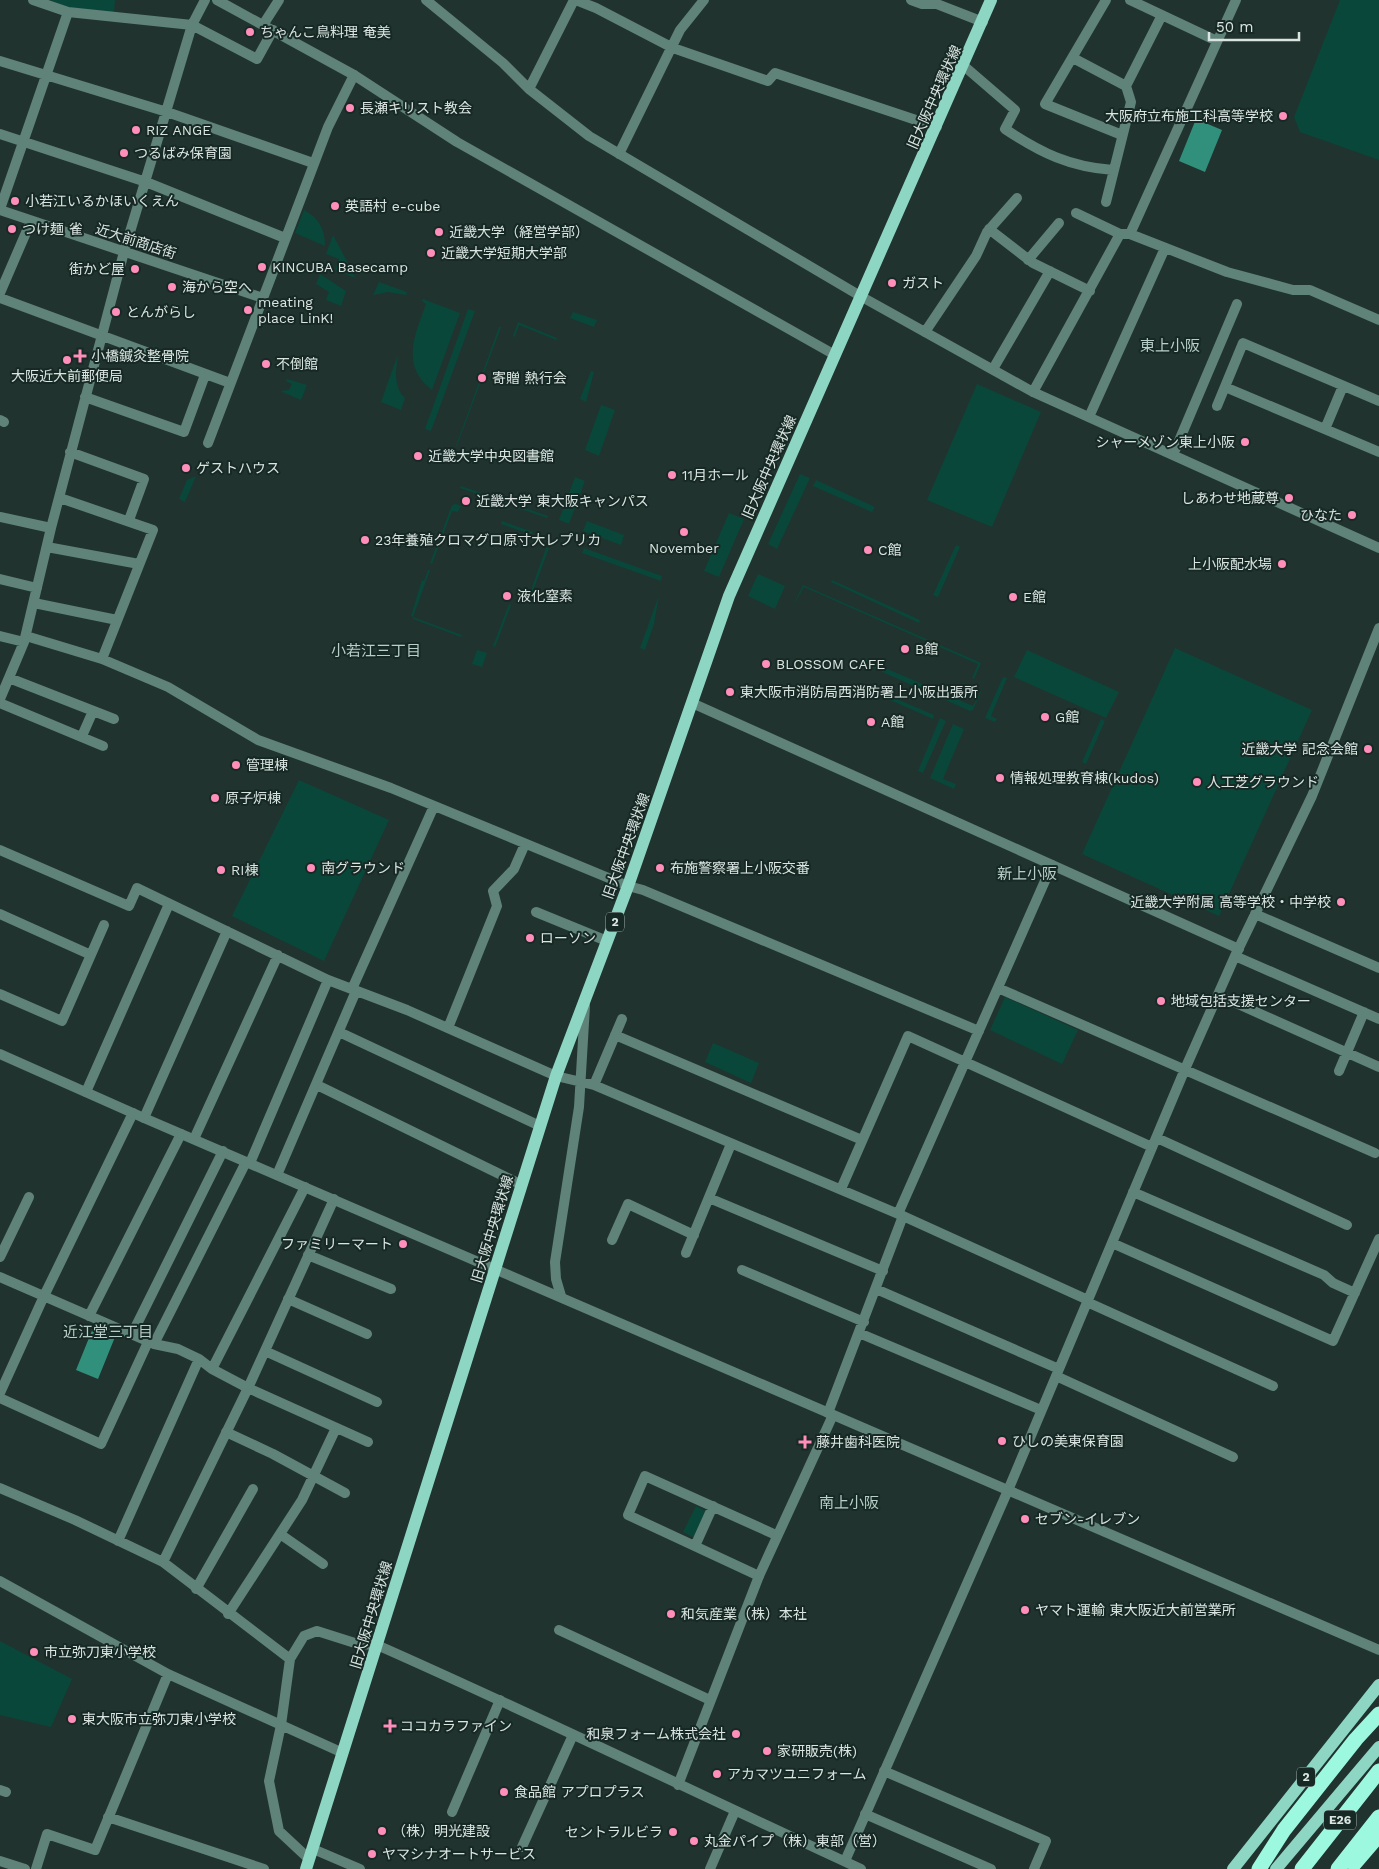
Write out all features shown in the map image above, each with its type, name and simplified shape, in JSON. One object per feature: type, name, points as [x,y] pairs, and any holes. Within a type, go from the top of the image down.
[{"type":"highway","points":[[1259,1869],[1284,1830],[1378,1715]]},
{"type":"highway","name":"E26","points":[[1302,1869],[1379,1771]]},
{"type":"highway","name":"E26","points":[[1338,1869],[1379,1817]]},
{"type":"highway","points":[[1350,1869],[1379,1835]]},
{"type":"main road","name":"旧大阪中央環状線","points":[[309,1859],[556,1076],[628,886],[729,596],[992,0]]},
{"type":"main road","name":"2","points":[[1233,1869],[1379,1685]]},
{"type":"main road","points":[[1276,1869],[1379,1746]]},
{"type":"street","points":[[34,0],[68,12],[192,25],[256,59],[273,30]]},
{"type":"street","points":[[0,699],[5,680],[25,639],[70,452],[124,252],[192,25],[205,0]]},
{"type":"street","points":[[217,0],[354,75],[457,142],[835,355]]},
{"type":"street","points":[[263,25],[279,0]]},
{"type":"street","points":[[426,0],[441,4],[529,89],[581,130],[862,297],[1033,392],[1379,548]]},
{"type":"street","points":[[529,89],[575,0],[598,4],[673,48],[768,81],[775,73],[937,127]]},
{"type":"street","points":[[619,154],[673,48],[680,30],[704,0]]},
{"type":"street","points":[[911,0],[922,4],[932,2],[983,22]]},
{"type":"street","points":[[1106,0],[1046,104],[1122,134]]},
{"type":"street","points":[[1130,0],[1217,41]]},
{"type":"street","points":[[1033,392],[1090,291],[1125,234],[1236,0]]},
{"type":"street","points":[[0,209],[68,12]]},
{"type":"street","points":[[1106,202],[1131,102],[1126,86],[1162,15]]},
{"type":"street","points":[[1072,58],[1126,86]]},
{"type":"street","points":[[0,61],[167,112],[313,163]]},
{"type":"street","points":[[964,66],[1015,110],[1006,129],[1035,150],[1067,162],[1114,170]]},
{"type":"street","points":[[208,443],[313,163],[328,126],[354,75]]},
{"type":"street","points":[[0,134],[146,182],[285,238]]},
{"type":"street","points":[[925,332],[976,256],[989,229],[1017,198]]},
{"type":"street","name":"近大前商店街","points":[[0,209],[263,298]]},
{"type":"street","points":[[1076,213],[1125,234],[1227,272],[1293,290],[1310,290],[1379,320]]},
{"type":"street","points":[[0,293],[31,221]]},
{"type":"street","points":[[1028,260],[1059,222]]},
{"type":"street","points":[[989,229],[1028,260],[1090,291]]},
{"type":"street","points":[[1089,417],[1165,248]]},
{"type":"street","points":[[993,369],[1050,272]]},
{"type":"street","points":[[0,298],[230,383]]},
{"type":"street","points":[[1173,455],[1236,304]]},
{"type":"street","points":[[1217,406],[1243,343],[1379,401]]},
{"type":"street","points":[[85,397],[184,432],[205,375]]},
{"type":"street","points":[[1325,429],[1343,386]]},
{"type":"street","points":[[1225,387],[1379,452]]},
{"type":"street","points":[[70,452],[144,479],[129,520]]},
{"type":"street","points":[[60,498],[129,520],[153,530],[102,659]]},
{"type":"street","points":[[0,517],[51,528]]},
{"type":"street","points":[[47,546],[139,564]]},
{"type":"street","points":[[0,579],[37,588]]},
{"type":"street","points":[[34,603],[117,620]]},
{"type":"street","points":[[844,1861],[1058,1372],[1185,1069],[1255,914],[1312,796],[1379,628]]},
{"type":"street","points":[[0,636],[25,639],[102,659],[168,687],[258,740],[434,806],[628,886],[643,890],[979,1031]]},
{"type":"street","points":[[5,680],[114,719]]},
{"type":"street","points":[[0,703],[103,746]]},
{"type":"street","points":[[692,703],[889,790],[1379,1019]]},
{"type":"street","points":[[82,736],[93,711]]},
{"type":"street","points":[[277,1175],[317,1085],[354,990],[434,806]]},
{"type":"street","points":[[448,1028],[497,906],[493,891],[514,869],[525,844]]},
{"type":"street","points":[[0,850],[129,906],[137,888],[328,980],[448,1028],[556,1076],[594,1085],[841,1189],[1274,1386]]},
{"type":"street","points":[[678,1785],[758,1576],[830,1414],[901,1215],[1052,865]]},
{"type":"street","points":[[86,1092],[169,904]]},
{"type":"street","points":[[536,912],[607,941]]},
{"type":"street","points":[[0,914],[92,954]]},
{"type":"street","points":[[1255,914],[1379,968]]},
{"type":"street","points":[[0,994],[62,1021],[104,924]]},
{"type":"street","points":[[144,1118],[227,931]]},
{"type":"street","points":[[194,1139],[278,955]]},
{"type":"street","points":[[0,1398],[102,1444],[151,1343],[248,1162],[328,980]]},
{"type":"street","points":[[998,988],[1375,1153]]},
{"type":"street","points":[[1218,995],[1379,1067]]},
{"type":"street","points":[[560,1296],[555,1262],[579,1107],[585,998]]},
{"type":"street","points":[[1339,1071],[1364,1012]]},
{"type":"street","points":[[594,1085],[622,1018]]},
{"type":"street","points":[[339,1032],[540,1126]]},
{"type":"street","points":[[615,1035],[862,1140]]},
{"type":"street","points":[[841,1189],[908,1036],[1152,1147]]},
{"type":"street","points":[[0,1054],[181,1134],[830,1414],[1008,1488],[1379,1650]]},
{"type":"street","points":[[317,1085],[522,1185]]},
{"type":"street","points":[[0,1393],[44,1296],[134,1113]]},
{"type":"street","points":[[89,1316],[181,1134]]},
{"type":"street","points":[[1157,1138],[1347,1225]]},
{"type":"street","points":[[686,1253],[731,1144]]},
{"type":"street","points":[[132,1334],[223,1152]]},
{"type":"street","points":[[212,1369],[305,1187]]},
{"type":"street","points":[[1133,1192],[1324,1275],[1333,1283],[1355,1293]]},
{"type":"street","points":[[0,1257],[29,1197]]},
{"type":"street","points":[[709,1198],[882,1271]]},
{"type":"street","points":[[162,1562],[248,1388],[334,1199]]},
{"type":"street","points":[[612,1240],[628,1204],[694,1235]]},
{"type":"street","points":[[1112,1243],[1333,1342],[1379,1239]]},
{"type":"street","points":[[308,1255],[391,1289]]},
{"type":"street","points":[[742,1270],[864,1322]]},
{"type":"street","points":[[0,1277],[151,1343],[178,1350],[199,1359],[212,1369],[248,1388],[368,1442]]},
{"type":"street","points":[[876,1289],[1058,1372],[1233,1456]]},
{"type":"street","points":[[288,1299],[367,1334]]},
{"type":"street","points":[[859,1333],[1041,1410]]},
{"type":"street","points":[[265,1351],[377,1402]]},
{"type":"street","points":[[118,1541],[199,1359]]},
{"type":"street","points":[[228,1614],[302,1500],[336,1428]]},
{"type":"street","points":[[226,1432],[273,1454],[344,1493]]},
{"type":"street","points":[[758,1576],[628,1515],[645,1476],[776,1535]]},
{"type":"street","points":[[0,1488],[162,1562],[228,1614],[290,1659]]},
{"type":"street","points":[[196,1589],[253,1488]]},
{"type":"street","points":[[694,1546],[712,1506]]},
{"type":"street","points":[[280,1534],[323,1564]]},
{"type":"street","points":[[0,1581],[168,1674],[343,1753]]},
{"type":"street","points":[[559,1630],[710,1700]]},
{"type":"street","points":[[360,1869],[309,1859],[279,1831],[269,1781],[281,1725],[290,1659],[304,1636],[317,1631],[358,1644],[377,1645],[500,1700],[678,1785],[861,1869]]},
{"type":"street","points":[[36,1869],[47,1834],[95,1850],[168,1674]]},
{"type":"street","points":[[452,1812],[500,1700]]},
{"type":"street","points":[[522,1847],[573,1735]]},
{"type":"street","points":[[884,1771],[1046,1841],[1034,1869]]},
{"type":"street","points":[[710,1869],[735,1811]]},
{"type":"street","points":[[865,1814],[991,1869]]},
{"type":"street","points":[[108,1817],[264,1869]]},
{"type":"street","points":[[0,1861],[25,1869]]},
{"type":"shaded area","points":[[50,0],[115,0],[114,13],[70,8]]},
{"type":"shaded area","points":[[1340,0],[1379,0],[1379,160],[1300,132],[1294,117]]},
{"type":"shaded area","points":[[1196,119],[1222,130],[1205,172],[1179,161]]},
{"type":"shaded area","points":[[304,210],[314,217],[320,225],[324,234],[325,246],[295,233]]},
{"type":"shaded area","points":[[333,235],[349,265],[356,268],[353,274],[356,278],[335,270],[339,259],[326,254]]},
{"type":"shaded area","points":[[320,274],[346,291],[341,306],[326,300],[329,292],[316,284]]},
{"type":"shaded area","points":[[379,282],[407,292],[406,295],[388,292],[373,295]]},
{"type":"shaded area","points":[[423,299],[460,313],[432,390],[422,381],[416,371],[413,360],[415,338],[426,304],[422,301]]},
{"type":"shaded area","points":[[468,309],[475,311],[431,431],[425,429]]},
{"type":"shaded area","points":[[573,312],[597,320],[594,327],[570,318]]},
{"type":"shaded area","points":[[518,322],[557,338],[556,340],[519,325],[515,337],[513,336]]},
{"type":"shaded area","points":[[499,327],[501,327],[456,446]]},
{"type":"shaded area","points":[[398,354],[397,383],[401,394],[405,398],[401,410],[381,402]]},
{"type":"shaded area","points":[[591,371],[594,372],[586,402],[580,399]]},
{"type":"shaded area","points":[[287,379],[307,385],[301,400],[280,391],[289,390],[292,384],[286,381]]},
{"type":"shaded area","points":[[977,384],[1041,412],[992,527],[927,500]]},
{"type":"shaded area","points":[[601,405],[615,410],[599,456],[585,450]]},
{"type":"shaded area","points":[[800,474],[810,478],[777,549],[768,544]]},
{"type":"shaded area","points":[[196,476],[185,502],[179,499],[187,480]]},
{"type":"shaded area","points":[[575,477],[585,481],[569,524],[559,520]]},
{"type":"shaded area","points":[[816,480],[875,507],[872,512],[813,486]]},
{"type":"shaded area","points":[[461,486],[548,516],[547,518],[460,488]]},
{"type":"shaded area","points":[[452,505],[461,506],[458,512],[452,511],[432,564],[430,563]]},
{"type":"shaded area","points":[[729,513],[744,519],[719,577],[704,571]]},
{"type":"shaded area","points":[[502,521],[533,532],[531,537],[523,535],[524,532],[501,524]]},
{"type":"shaded area","points":[[587,521],[624,535],[621,545],[583,531]]},
{"type":"shaded area","points":[[956,545],[960,547],[938,597],[933,595]]},
{"type":"shaded area","points":[[546,548],[549,548],[533,591],[531,590]]},
{"type":"shaded area","points":[[584,548],[662,576],[661,581],[582,553]]},
{"type":"shaded area","points":[[428,570],[430,570],[413,617],[411,616],[422,580],[424,581]]},
{"type":"shaded area","points":[[758,574],[785,586],[775,609],[748,596]]},
{"type":"shaded area","points":[[832,580],[920,620],[919,623],[831,582]]},
{"type":"shaded area","points":[[803,585],[981,663],[974,679],[972,678],[978,664],[804,587],[792,608]]},
{"type":"shaded area","points":[[659,595],[654,624],[645,650],[640,648]]},
{"type":"shaded area","points":[[509,604],[511,605],[495,647],[493,646]]},
{"type":"shaded area","points":[[413,617],[462,635],[461,637],[413,619]]},
{"type":"shaded area","name":"人工芝グラウンド","points":[[1175,648],[1312,710],[1219,916],[1082,854]]},
{"type":"shaded area","points":[[477,650],[487,653],[482,667],[472,664]]},
{"type":"shaded area","points":[[1027,650],[1119,692],[1106,718],[1014,677]]},
{"type":"shaded area","points":[[862,658],[973,706],[984,685],[973,710],[970,711],[860,662]]},
{"type":"shaded area","points":[[1003,677],[1007,678],[991,716],[997,719],[995,722],[985,718]]},
{"type":"shaded area","points":[[883,693],[934,715],[933,719],[881,696]]},
{"type":"shaded area","points":[[940,718],[946,721],[923,773],[918,771]]},
{"type":"shaded area","points":[[1101,719],[1105,721],[1086,764],[1082,762]]},
{"type":"shaded area","points":[[953,724],[964,729],[943,779],[956,784],[954,789],[930,778]]},
{"type":"shaded area","name":"南グラウンド","points":[[299,780],[389,820],[324,961],[232,916]]},
{"type":"shaded area","points":[[1005,997],[1078,1030],[1062,1064],[990,1030]]},
{"type":"shaded area","points":[[713,1043],[759,1063],[751,1083],[705,1062]]},
{"type":"shaded area","points":[[93,1328],[115,1337],[98,1379],[76,1370]]},
{"type":"shaded area","points":[[696,1506],[707,1512],[695,1538],[683,1532]]},
{"type":"shaded area","points":[[0,1641],[72,1679],[51,1727],[0,1715]]},
{"type":"place","name":"ちゃんこ鳥料理 奄美","points":[[250,32]]},
{"type":"place","name":"長瀬キリスト教会","points":[[350,108]]},
{"type":"place","name":"大阪府立布施工科高等学校","points":[[1283,116]]},
{"type":"place","name":"RIZ ANGE","points":[[136,130]]},
{"type":"place","name":"つるばみ保育園","points":[[124,153]]},
{"type":"place","name":"小若江いるかほいくえん","points":[[15,201]]},
{"type":"place","name":"英語村 e-cube","points":[[335,206]]},
{"type":"place","name":"つけ麺 雀","points":[[12,229]]},
{"type":"place","name":"近畿大学（経営学部）","points":[[439,232]]},
{"type":"place","name":"近畿大学短期大学部","points":[[431,253]]},
{"type":"place","name":"KINCUBA Basecamp","points":[[262,267]]},
{"type":"place","name":"街かど屋","points":[[135,269]]},
{"type":"place","name":"ガスト","points":[[892,283]]},
{"type":"place","name":"海から空へ","points":[[172,287]]},
{"type":"place","name":"meating place LinK!","points":[[248,310]]},
{"type":"place","name":"とんがらし","points":[[116,312]]},
{"type":"place","name":"小橋鍼灸整骨院","points":[[80,356]]},
{"type":"place","name":"大阪近大前郵便局","points":[[67,360]]},
{"type":"place","name":"不倒館","points":[[266,364]]},
{"type":"place","name":"寄贈 熱行会","points":[[482,378]]},
{"type":"place","name":"シャーメゾン東上小阪","points":[[1245,442]]},
{"type":"place","name":"近畿大学中央図書館","points":[[418,456]]},
{"type":"place","name":"ゲストハウス","points":[[186,468]]},
{"type":"place","name":"11月ホール","points":[[672,475]]},
{"type":"place","name":"しあわせ地蔵尊","points":[[1289,498]]},
{"type":"place","name":"近畿大学 東大阪キャンパス","points":[[466,501]]},
{"type":"place","name":"ひなた","points":[[1352,515]]},
{"type":"place","name":"November","points":[[684,532]]},
{"type":"place","name":"23年養殖クロマグロ原寸大レプリカ","points":[[365,540]]},
{"type":"place","name":"C館","points":[[868,550]]},
{"type":"place","name":"上小阪配水場","points":[[1282,564]]},
{"type":"place","name":"液化窒素","points":[[507,596]]},
{"type":"place","name":"E館","points":[[1013,597]]},
{"type":"place","name":"B館","points":[[905,649]]},
{"type":"place","name":"BLOSSOM CAFE","points":[[766,664]]},
{"type":"place","name":"東大阪市消防局西消防署上小阪出張所","points":[[730,692]]},
{"type":"place","name":"G館","points":[[1045,717]]},
{"type":"place","name":"A館","points":[[871,722]]},
{"type":"place","name":"近畿大学 記念会館","points":[[1368,749]]},
{"type":"place","name":"管理棟","points":[[236,765]]},
{"type":"place","name":"情報処理教育棟(kudos)","points":[[1000,778]]},
{"type":"place","name":"人工芝グラウンド","points":[[1197,782]]},
{"type":"place","name":"原子炉棟","points":[[215,798]]},
{"type":"place","name":"南グラウンド","points":[[311,868]]},
{"type":"place","name":"布施警察署上小阪交番","points":[[660,868]]},
{"type":"place","name":"RI棟","points":[[221,870]]},
{"type":"place","name":"近畿大学附属 高等学校・中学校","points":[[1341,902]]},
{"type":"place","name":"ローソン","points":[[530,938]]},
{"type":"place","name":"地域包括支援センター","points":[[1161,1001]]},
{"type":"place","name":"ファミリーマート","points":[[403,1244]]},
{"type":"place","name":"ひしの美東保育園","points":[[1002,1441]]},
{"type":"place","name":"藤井歯科医院","points":[[805,1442]]},
{"type":"place","name":"セブン-イレブン","points":[[1025,1519]]},
{"type":"place","name":"ヤマト運輸 東大阪近大前営業所","points":[[1025,1610]]},
{"type":"place","name":"和気産業（株）本社","points":[[671,1614]]},
{"type":"place","name":"市立弥刀東小学校","points":[[34,1652]]},
{"type":"place","name":"東大阪市立弥刀東小学校","points":[[72,1719]]},
{"type":"place","name":"ココカラファイン","points":[[390,1726]]},
{"type":"place","name":"和泉フォーム株式会社","points":[[736,1734]]},
{"type":"place","name":"家研販売(株)","points":[[767,1751]]},
{"type":"place","name":"アカマツユニフォーム","points":[[717,1774]]},
{"type":"place","name":"食品館 アプロプラス","points":[[504,1792]]},
{"type":"place","name":"（株）明光建設","points":[[382,1831]]},
{"type":"place","name":"セントラルビラ","points":[[673,1832]]},
{"type":"place","name":"丸金パイプ（株）東部（営）","points":[[694,1841]]},
{"type":"place","name":"ヤマシナオートサービス","points":[[372,1854]]},
{"type":"district","name":"東上小阪","points":[[1170,346]]},
{"type":"district","name":"小若江三丁目","points":[[376,651]]},
{"type":"district","name":"新上小阪","points":[[1027,874]]},
{"type":"district","name":"近江堂三丁目","points":[[108,1332]]},
{"type":"district","name":"南上小阪","points":[[849,1503]]}]
